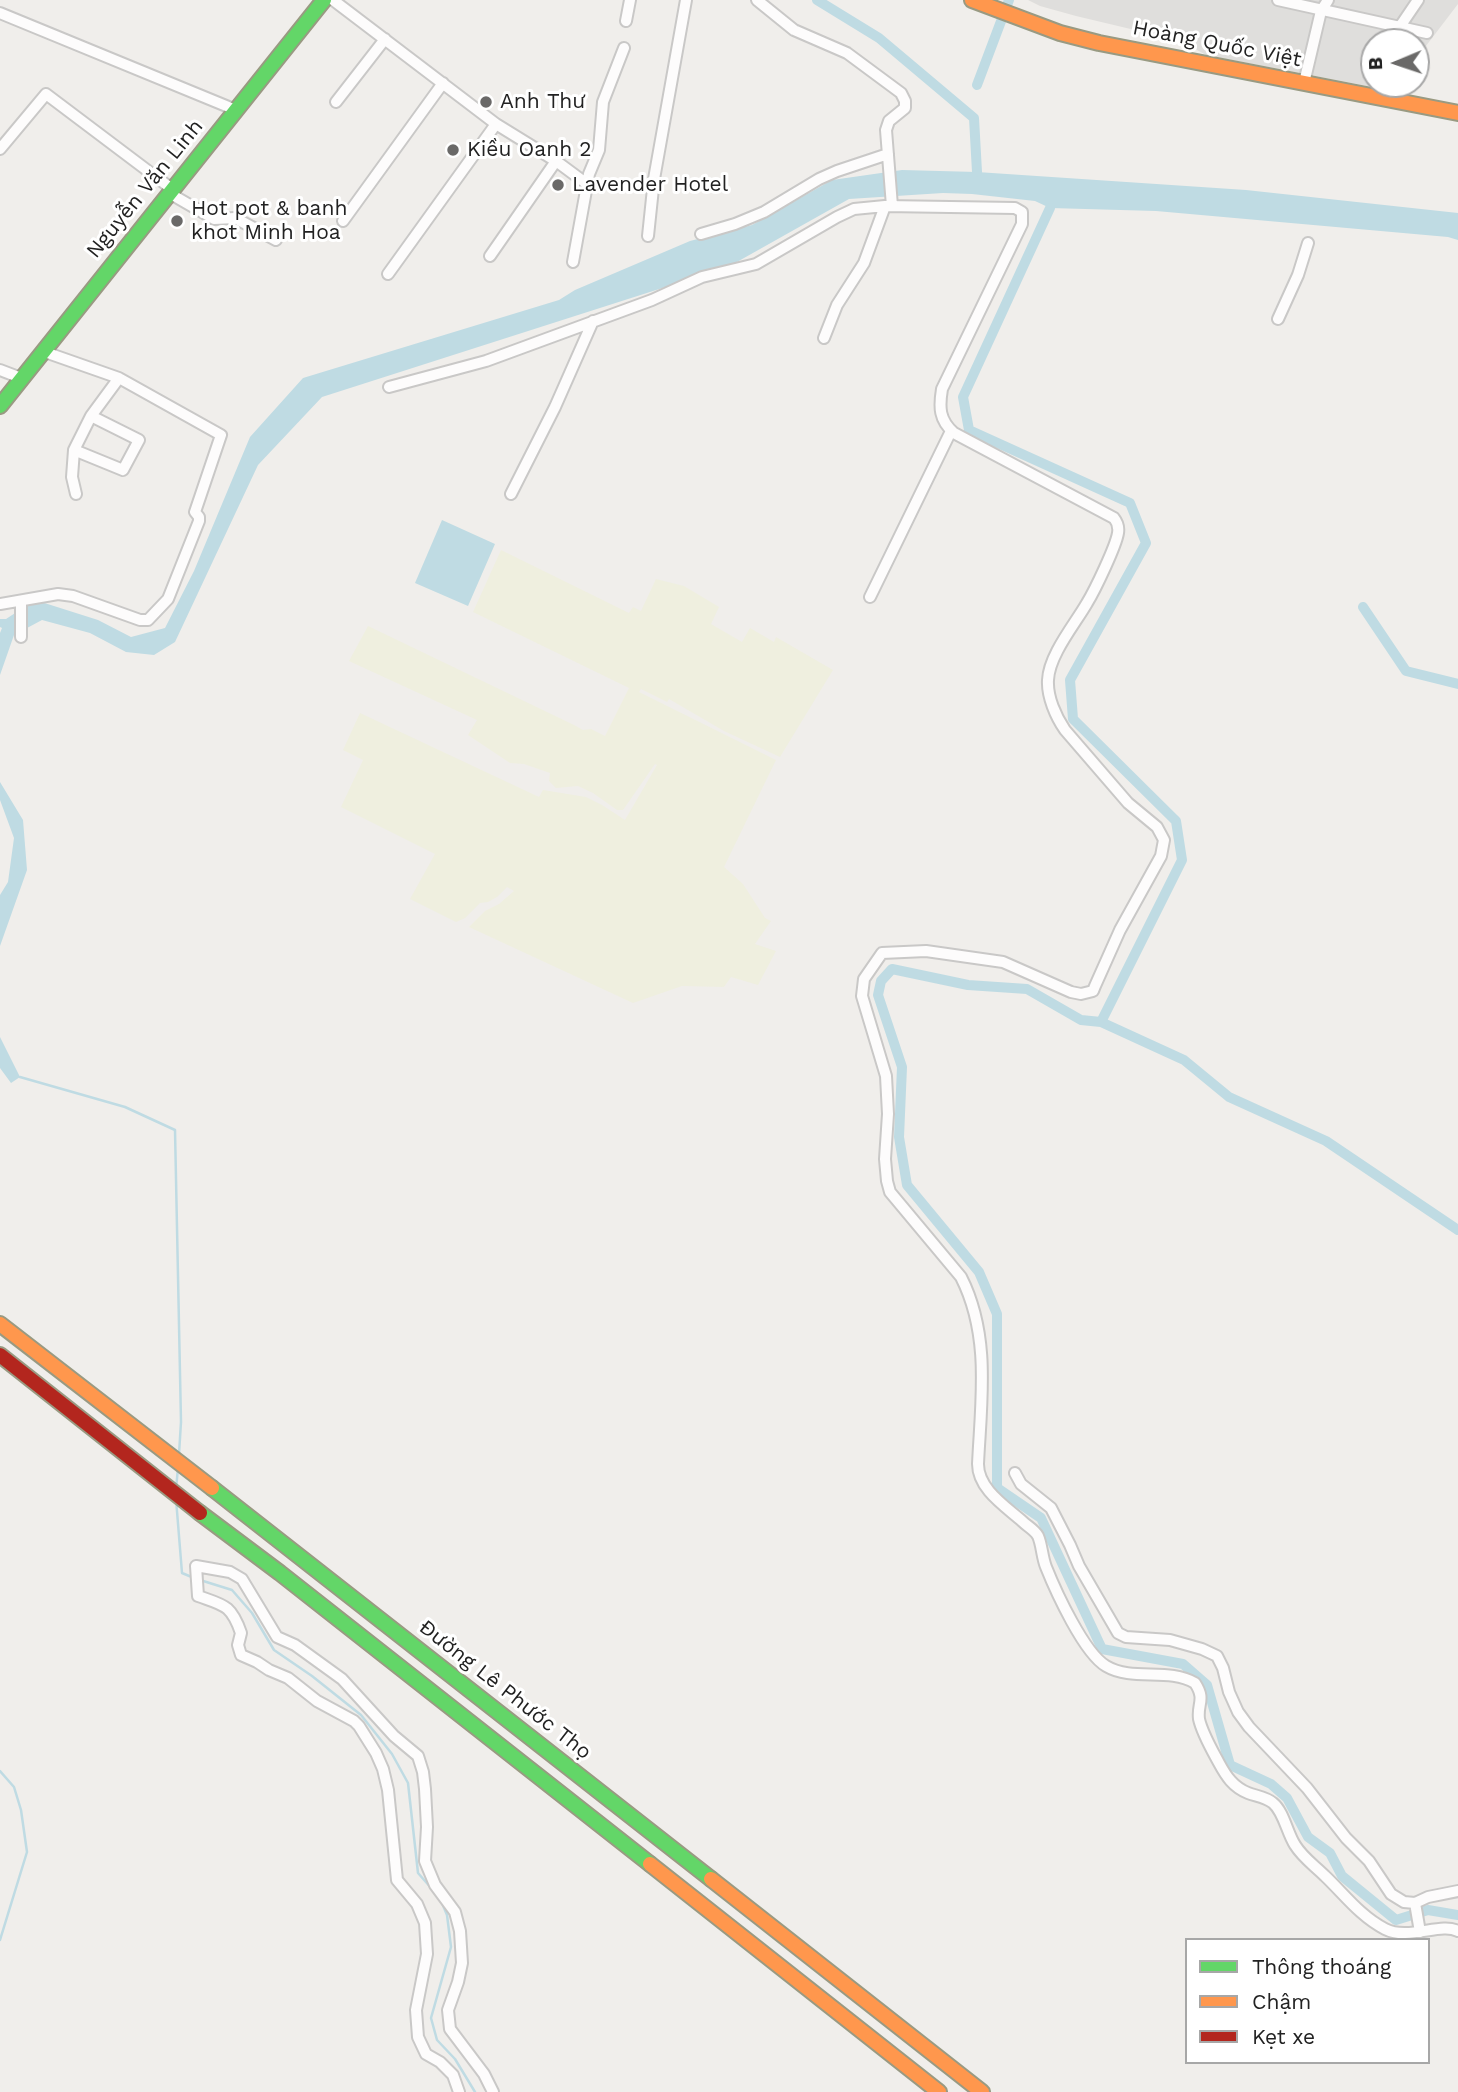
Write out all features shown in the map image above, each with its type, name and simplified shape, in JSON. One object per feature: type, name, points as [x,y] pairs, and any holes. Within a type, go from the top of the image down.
[{"type":"main road","name":"Nguyễn Văn Linh","points":[[0,405],[324,0]]},
{"type":"main road","name":"Hoàng Quốc Việt","points":[[981,2],[1060,33],[1099,43],[1458,113]]},
{"type":"main road","name":"Đường Lê Phước Thọ","points":[[0,1324],[120,1415],[982,2092]]},
{"type":"main road","points":[[0,1355],[939,2092]]},
{"type":"main road","points":[[280,1573],[295,1553]]},
{"type":"main road","points":[[865,2034],[881,2013]]},
{"type":"street","points":[[333,0],[496,124],[556,161],[587,184]]},
{"type":"street","points":[[626,21],[630,0]]},
{"type":"street","points":[[648,236],[652,190],[686,0]]},
{"type":"street","points":[[757,0],[793,30],[847,53],[901,93],[905,101],[905,108],[887,125],[889,204],[864,262],[836,305],[824,338]]},
{"type":"street","points":[[1278,0],[1404,28]]},
{"type":"street","points":[[1304,83],[1321,11],[1328,0]]},
{"type":"street","points":[[1399,27],[1418,0]]},
{"type":"street","points":[[0,13],[236,110]]},
{"type":"street","points":[[336,102],[385,40]]},
{"type":"street","points":[[573,262],[587,184],[598,150],[603,102],[624,48]]},
{"type":"street","points":[[343,221],[443,83]]},
{"type":"street","points":[[2,143],[46,94],[170,191],[214,219],[235,218],[276,240]]},
{"type":"street","points":[[388,274],[496,124]]},
{"type":"street","points":[[701,234],[764,212],[818,179],[837,171],[888,157]]},
{"type":"street","points":[[490,256],[556,161]]},
{"type":"street","points":[[389,387],[486,361],[652,300],[702,277],[763,261],[854,209],[889,204],[1015,208],[1022,212],[1022,224],[942,389],[939,405],[941,414],[951,431],[1085,502],[1117,522],[1118,537],[1089,600],[1061,644],[1048,682],[1058,720],[1065,730],[1128,803],[1157,827],[1164,840],[1161,856],[1119,930],[1093,991],[1087,994],[1071,992],[1003,962],[926,950],[882,953],[864,979],[862,996],[886,1076],[887,1181],[890,1192],[961,1277],[976,1318],[983,1358],[978,1472],[981,1481],[1004,1506],[1036,1532],[1046,1567],[1068,1614],[1093,1655],[1117,1671],[1178,1676],[1195,1683],[1201,1699],[1198,1710],[1200,1723],[1233,1785],[1273,1803],[1280,1812],[1292,1841],[1304,1858],[1363,1914],[1391,1932],[1447,1928],[1458,1931]]},
{"type":"street","points":[[1279,319],[1308,243]]},
{"type":"street","points":[[511,494],[555,407],[593,321]]},
{"type":"street","points":[[0,604],[21,605],[45,596],[65,595],[140,620],[148,620],[168,599],[200,521],[195,512],[220,435],[119,377],[42,351]]},
{"type":"street","points":[[0,370],[21,378]]},
{"type":"street","points":[[76,494],[72,477],[74,450],[91,416],[119,377]]},
{"type":"street","points":[[74,450],[123,470],[139,440],[91,416]]},
{"type":"street","points":[[870,597],[951,431]]},
{"type":"street","points":[[21,605],[21,637]]},
{"type":"street","points":[[1015,1473],[1021,1484],[1051,1508],[1079,1566],[1118,1633],[1126,1637],[1170,1640],[1217,1656],[1232,1698],[1249,1727],[1307,1788],[1346,1838],[1368,1861],[1391,1894],[1416,1905],[1428,1897],[1458,1891]]},
{"type":"street","points":[[460,2092],[453,2075],[440,2062],[426,2054],[418,2037],[417,2004],[427,1954],[425,1923],[417,1904],[397,1880],[390,1798],[376,1753],[354,1721],[317,1701],[288,1678],[241,1655],[238,1645],[241,1633],[233,1616],[223,1604],[198,1596],[196,1566],[230,1572],[242,1579],[277,1637],[295,1645],[342,1679],[389,1731],[418,1756],[425,1789],[425,1861],[435,1885],[455,1912],[460,1931],[462,1964],[448,2010],[450,2029],[484,2074],[493,2092]]},
{"type":"street","points":[[1416,1905],[1419,1930]]},
{"type":"shaded area","points":[[1028,0],[1458,0],[1458,4],[1430,41],[1430,28],[1360,28],[1360,85],[1206,55],[1181,41],[1040,6]]},
{"type":"green space","points":[[501,550],[629,613],[633,607],[641,611],[656,579],[684,586],[719,607],[711,624],[742,642],[750,628],[774,642],[776,637],[833,670],[780,757],[724,731],[669,699],[667,702],[641,689],[639,692],[776,760],[724,867],[743,884],[765,918],[771,921],[755,944],[776,951],[758,985],[731,977],[724,987],[682,986],[633,1003],[469,927],[485,911],[499,904],[514,891],[507,887],[497,897],[480,903],[465,918],[456,922],[410,899],[435,854],[341,807],[363,760],[343,750],[360,713],[539,797],[543,790],[586,797],[625,820],[657,765],[655,764],[623,810],[617,810],[578,786],[556,788],[549,781],[550,773],[524,764],[510,763],[468,735],[477,720],[349,661],[368,626],[583,730],[591,729],[605,736],[629,688],[473,612]]},
{"type":"water","points":[[902,170],[977,172],[1246,190],[1458,213],[1458,240],[1156,211],[1050,208],[1035,201],[972,194],[943,193],[849,199],[728,267],[322,397],[258,465],[175,642],[154,655],[126,652],[90,633],[42,620],[14,635],[0,675],[0,619],[6,619],[35,600],[98,620],[131,637],[165,628],[194,571],[250,437],[303,378],[559,300],[575,290],[690,241],[752,225],[832,180]]},
{"type":"water","points":[[442,520],[495,544],[468,606],[415,583]]},
{"type":"water","points":[[0,782],[23,820],[27,870],[0,946],[0,895],[8,882],[14,838],[0,800]]},
{"type":"water","points":[[0,1037],[20,1077],[11,1083],[0,1068]]},
{"type":"waterway","points":[[817,0],[879,38],[974,118],[977,172]]},
{"type":"waterway","points":[[977,85],[1009,0]]},
{"type":"waterway","points":[[1050,208],[963,397],[969,430],[1130,503],[1146,543],[1070,680],[1073,719],[1176,821],[1182,860],[1101,1022]]},
{"type":"waterway","points":[[1363,607],[1406,671],[1458,684]]},
{"type":"waterway","points":[[1458,1230],[1326,1141],[1229,1097],[1184,1060],[1101,1022],[1081,1020],[1027,989],[968,985],[892,969],[881,981],[878,995],[902,1067],[899,1137],[907,1185],[979,1272],[997,1314],[997,1488],[1041,1518],[1102,1649],[1183,1664],[1207,1685],[1230,1765],[1271,1784],[1287,1798],[1308,1837],[1330,1853],[1342,1876],[1396,1920],[1428,1910],[1458,1915]]},
{"type":"waterway","points":[[20,1077],[125,1107],[175,1130],[181,1422],[179,1454]]},
{"type":"waterway","points":[[176,1489],[178,1468]]},
{"type":"waterway","points":[[176,1499],[182,1573],[194,1578]]},
{"type":"waterway","points":[[200,1580],[232,1590],[252,1613],[274,1650],[361,1715],[392,1754],[408,1783],[418,1873],[432,1889]]},
{"type":"waterway","points":[[0,1771],[14,1787],[21,1810],[27,1852],[0,1940]]},
{"type":"waterway","points":[[442,1903],[447,1915],[451,1947],[431,2018],[437,2040],[455,2059],[475,2092]]},
{"type":"traffic: fast","points":[[0,406],[324,0]]},
{"type":"traffic: fast","points":[[212,1488],[711,1879]]},
{"type":"traffic: fast","points":[[200,1513],[650,1864]]},
{"type":"traffic: slow","points":[[972,0],[1060,33],[1099,43],[1458,113]]},
{"type":"traffic: slow","points":[[0,1324],[212,1488]]},
{"type":"traffic: slow","points":[[650,1864],[939,2092]]},
{"type":"traffic: slow","points":[[711,1879],[982,2092]]},
{"type":"traffic: jam","points":[[0,1355],[200,1513]]},
{"type":"place","name":"Anh Thư","points":[[486,102]]},
{"type":"place","name":"Kiều Oanh 2","points":[[453,150]]},
{"type":"place","name":"Lavender Hotel","points":[[558,185]]},
{"type":"place","name":"Hot pot & banh khot Minh Hoa","points":[[177,221]]}]
